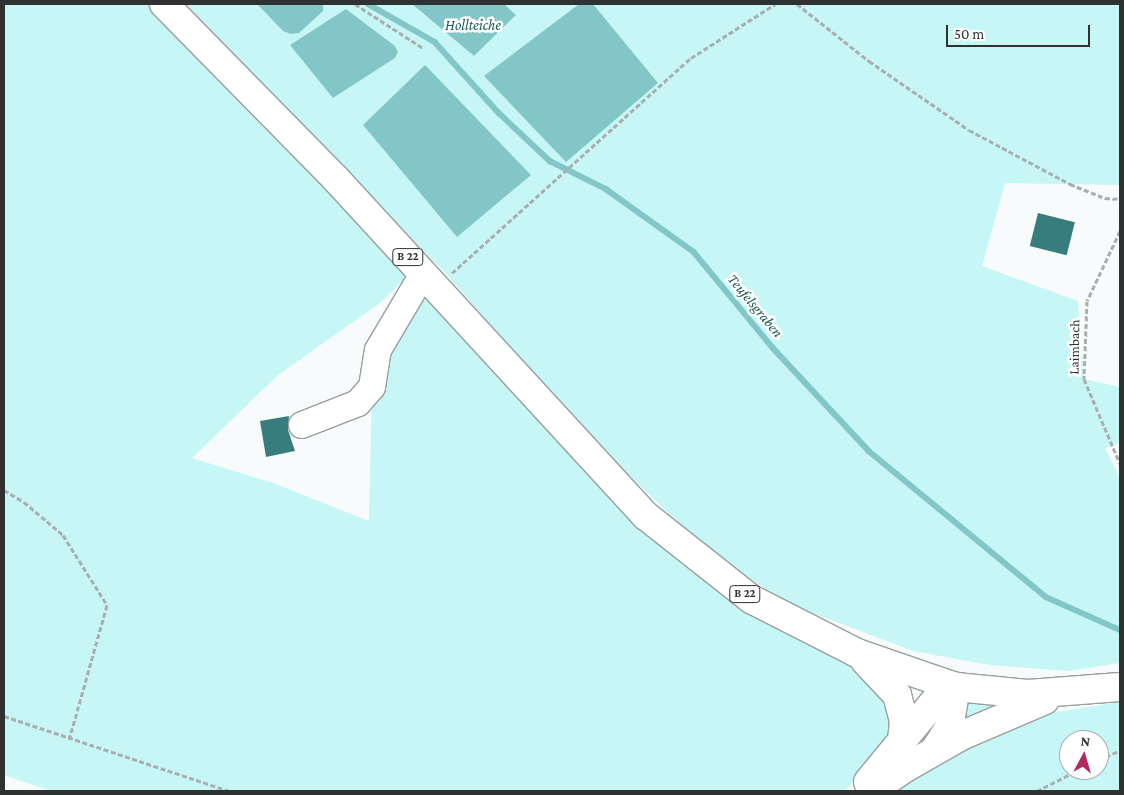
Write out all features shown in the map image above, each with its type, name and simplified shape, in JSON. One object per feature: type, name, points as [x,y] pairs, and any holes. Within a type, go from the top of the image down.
[{"type":"main road","name":"B 22","points":[[164,4],[336,179],[646,516],[751,599],[857,653],[952,686],[1028,694],[1120,688]]},
{"type":"main road","points":[[857,653],[890,684],[897,695],[904,721],[902,741]]},
{"type":"main road","points":[[860,791],[952,686]]},
{"type":"main road","points":[[935,750],[949,728],[952,686]]},
{"type":"main road","points":[[872,791],[935,750],[1018,709],[1068,692]]},
{"type":"lane","points":[[302,425],[358,403],[372,387],[378,350],[429,281]]},
{"type":"path","points":[[354,4],[423,48]]},
{"type":"path","points":[[429,281],[691,58],[775,4]]},
{"type":"path","points":[[797,4],[869,61],[969,130],[1070,184],[1105,198],[1120,199]]},
{"type":"path","name":"Laimbach","points":[[1120,231],[1086,301],[1084,380],[1120,464]]},
{"type":"path","points":[[4,490],[24,502],[62,534],[107,605],[70,737]]},
{"type":"path","points":[[4,716],[229,791]]},
{"type":"path","points":[[1037,791],[1059,780]]},
{"type":"shaded area","points":[[4,4],[154,4],[304,159],[406,278],[380,303],[278,375],[192,458],[273,483],[369,521],[372,387],[394,318],[428,294],[613,497],[868,672],[889,695],[892,736],[880,756],[844,791],[51,791],[4,775]]},
{"type":"shaded area","points":[[185,4],[257,4],[283,31],[323,11],[323,4],[412,4],[474,56],[516,15],[504,4],[579,4],[485,76],[658,83],[593,4],[1120,4],[1120,185],[1005,183],[982,266],[1078,301],[1084,379],[1120,387],[1120,443],[1105,448],[1120,478],[1120,663],[1069,671],[989,665],[913,651],[789,604],[720,559],[667,512],[575,422],[450,278]],"holes":[[[346,9],[395,46],[398,52],[395,58],[333,98]]]},
{"type":"shaded area","points":[[962,697],[1006,704],[959,729]]},
{"type":"shaded area","points":[[1120,702],[1120,791],[884,791],[1018,718]]},
{"type":"water","points":[[257,4],[323,4],[323,11],[299,33],[291,34],[283,31]]},
{"type":"water","name":"Hollteiche","points":[[412,4],[504,4],[516,15],[474,56]]},
{"type":"water","points":[[579,4],[593,4],[658,83],[566,162],[484,76]]},
{"type":"water","points":[[346,9],[395,46],[398,52],[395,58],[333,98],[290,45]]},
{"type":"water","points":[[425,65],[531,175],[457,237],[363,125]]},
{"type":"building","points":[[1038,213],[1075,222],[1067,255],[1030,246]]},
{"type":"building","points":[[289,416],[288,430],[295,451],[266,457],[260,421]]},
{"type":"waterway","name":"Teufelsgraben","points":[[368,4],[435,42],[499,113],[550,161],[606,189],[694,252],[773,348],[869,451],[1046,597],[1120,630]]}]
